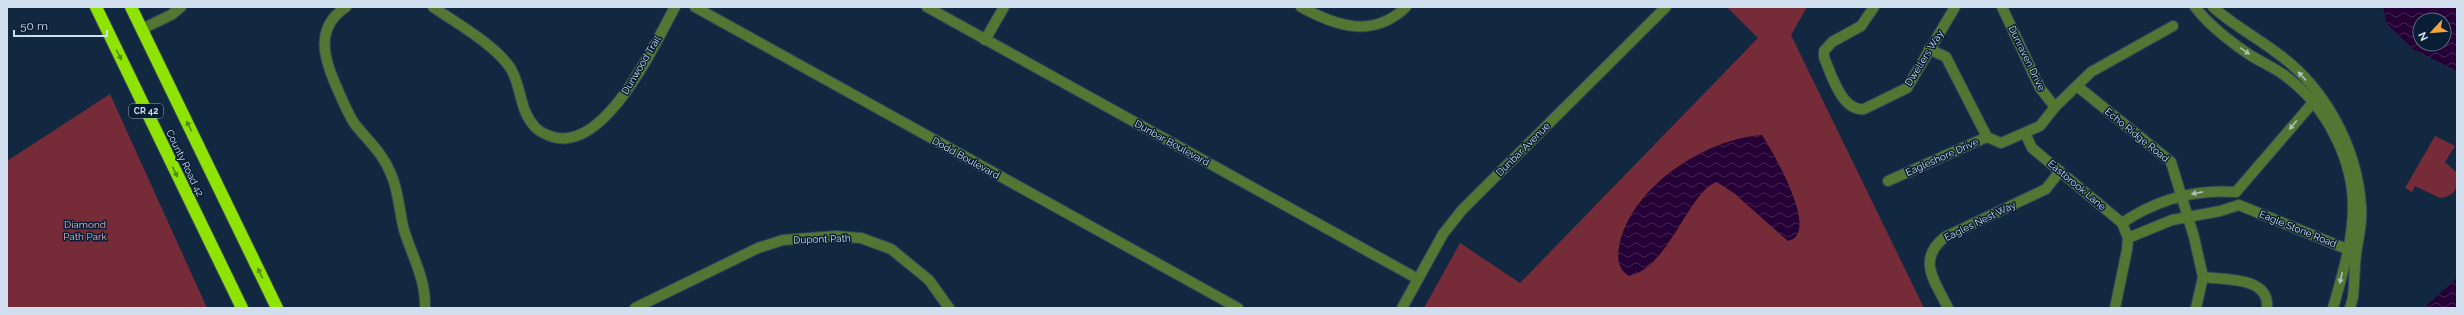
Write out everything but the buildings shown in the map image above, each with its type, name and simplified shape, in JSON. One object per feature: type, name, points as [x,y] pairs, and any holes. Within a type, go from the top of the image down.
[{"type":"highway","name":"County Road 42","points":[[96,7],[242,308]]},
{"type":"highway","name":"County Road 42","points":[[131,7],[277,308]]},
{"type":"street","points":[[142,29],[181,7]]},
{"type":"street","points":[[346,7],[329,25],[324,44],[324,56],[349,113],[383,157],[392,174],[404,229],[421,274],[425,308]]},
{"type":"street","name":"Dunwood Trail","points":[[433,7],[504,60],[516,80],[523,110],[529,120],[536,129],[558,138],[582,134],[610,111],[636,76],[675,7]]},
{"type":"street","name":"Dodd Boulevard","points":[[695,7],[1238,308]]},
{"type":"street","name":"Dunbar Boulevard","points":[[927,7],[1418,279]]},
{"type":"street","points":[[986,40],[1004,7]]},
{"type":"street","points":[[1301,7],[1323,19],[1346,26],[1373,26],[1397,16],[1406,7]]},
{"type":"street","name":"Dunbar Avenue","points":[[1402,308],[1443,234],[1462,210],[1666,7]]},
{"type":"street","name":"Dwellers Way","points":[[1874,7],[1861,26],[1832,42],[1824,51],[1824,57],[1829,68],[1851,107],[1858,110],[1864,109],[1906,88],[1955,7]]},
{"type":"street","name":"Dunraven Drive","points":[[2002,7],[2040,88],[2055,107]]},
{"type":"street","points":[[2195,7],[2224,37],[2246,53],[2289,78],[2316,99]]},
{"type":"street","points":[[2213,7],[2233,25],[2278,53],[2316,99],[2334,118],[2351,156],[2361,206],[2352,251],[2333,308]]},
{"type":"street","points":[[2224,37],[2233,25]]},
{"type":"street","name":"Eagleshore Drive","points":[[1888,181],[1987,137],[2001,143],[2040,126],[2055,107],[2091,72],[2108,61],[2173,26]]},
{"type":"street","points":[[1929,49],[1946,57],[1987,137]]},
{"type":"street","name":"Echo Ridge Road","points":[[2077,86],[2171,162],[2203,276]]},
{"type":"street","points":[[2236,192],[2316,99]]},
{"type":"street","name":"Eastbrook Lane","points":[[2025,133],[2032,148],[2122,223],[2128,238]]},
{"type":"street","name":"Eagles Nest Way","points":[[1948,308],[1929,268],[1931,254],[1935,244],[1945,236],[2046,189],[2060,170]]},
{"type":"street","points":[[2122,223],[2157,203],[2208,191],[2236,192]]},
{"type":"street","points":[[2115,308],[2128,238],[2172,220],[2220,211],[2239,205],[2236,192]]},
{"type":"street","name":"Eagle Stone Road","points":[[2239,205],[2352,251]]},
{"type":"street","name":"Dupont Path","points":[[635,308],[758,248],[783,240],[836,236],[862,238],[891,249],[929,280],[949,308]]},
{"type":"street","points":[[2350,308],[2352,251]]},
{"type":"street","points":[[2196,308],[2203,276],[2255,285],[2265,295],[2267,308]]},
{"type":"green space","points":[[1727,7],[1807,7],[1791,35],[1924,308],[1424,308],[1460,243],[1520,283],[1758,38]]},
{"type":"green space","name":"Diamond Path Park","points":[[110,94],[207,308],[7,308],[7,161]]},
{"type":"green space","points":[[2435,136],[2455,146],[2445,162],[2457,173],[2456,187],[2453,193],[2446,197],[2440,198],[2415,186],[2412,192],[2405,188]]},
{"type":"water","points":[[2383,7],[2457,7],[2457,71],[2419,52],[2452,52],[2452,12],[2412,12],[2412,48],[2387,24]]},
{"type":"water","points":[[1762,135],[1775,156],[1797,208],[1800,223],[1797,235],[1788,241],[1735,194],[1717,182],[1707,188],[1697,199],[1656,259],[1643,270],[1629,276],[1625,273],[1620,267],[1618,255],[1626,225],[1638,205],[1654,186],[1673,170],[1695,156],[1740,138]]},
{"type":"water","points":[[2457,278],[2457,308],[2424,308]]}]
